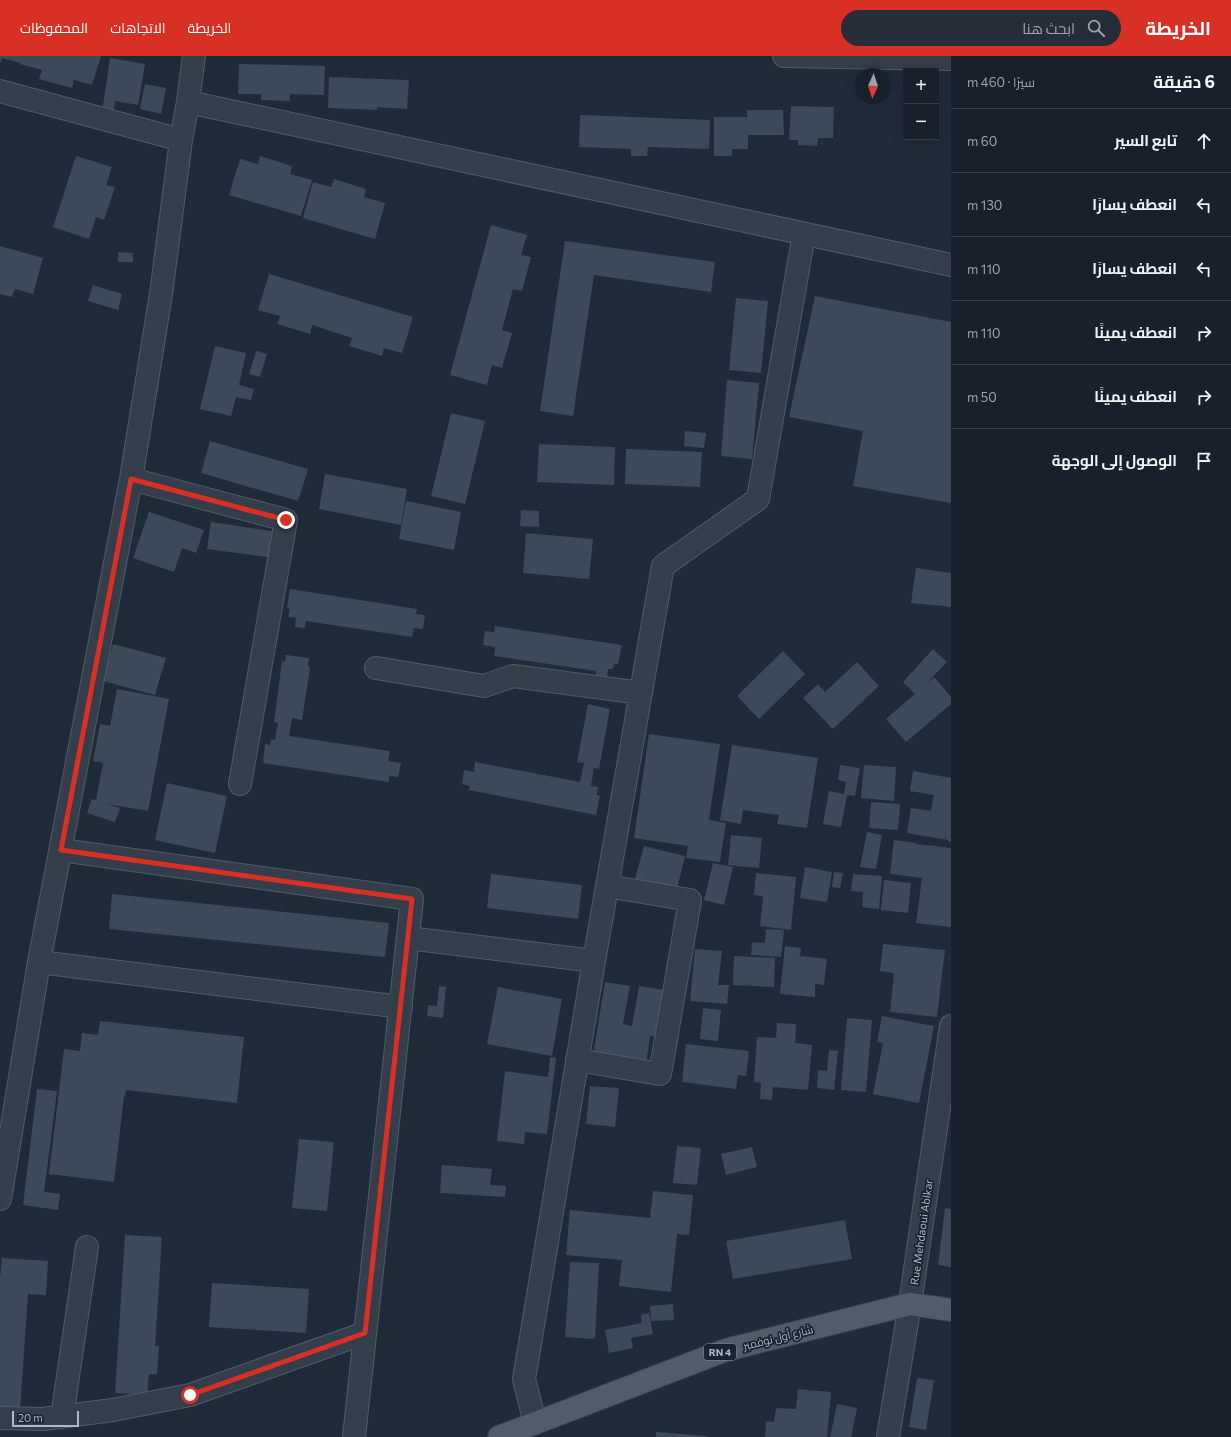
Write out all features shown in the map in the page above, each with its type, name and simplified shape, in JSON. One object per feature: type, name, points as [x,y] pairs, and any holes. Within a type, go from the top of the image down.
[{"type":"main road","name":"شارع أول نوفمبر","points":[[499,1437],[726,1350],[910,1304],[951,1310]]},
{"type":"street","points":[[0,1199],[39,962],[131,479],[160,294],[194,56]]},
{"type":"street","points":[[784,56],[951,59]]},
{"type":"street","points":[[0,91],[181,140]]},
{"type":"street","points":[[188,102],[951,265]]},
{"type":"street","points":[[535,1423],[524,1379],[577,1060],[663,566],[758,499],[804,234]]},
{"type":"street","points":[[131,479],[286,520],[240,784]]},
{"type":"street","points":[[376,668],[484,686],[513,676],[641,694]]},
{"type":"street","points":[[61,850],[412,899],[354,1437]]},
{"type":"street","points":[[577,1060],[660,1074],[690,900],[607,886]]},
{"type":"street","points":[[408,938],[594,961]]},
{"type":"street","points":[[39,962],[401,1007]]},
{"type":"street","name":"Rue Mehdaoui Ablkar","points":[[888,1437],[910,1304],[951,1026]]},
{"type":"street","points":[[62,1417],[87,1247]]},
{"type":"street","points":[[0,1418],[43,1419],[62,1417],[113,1410],[190,1395],[365,1333]]},
{"type":"building","points":[[0,56],[101,56],[92,85],[74,80],[72,88],[39,79],[42,70],[20,64],[21,63],[2,58],[0,64]]},
{"type":"building","points":[[110,58],[145,64],[138,105],[115,101],[113,115],[102,113]]},
{"type":"building","points":[[239,64],[325,66],[324,95],[290,94],[290,101],[261,100],[261,94],[238,94]]},
{"type":"building","points":[[329,77],[409,80],[407,109],[377,107],[377,110],[328,108]]},
{"type":"building","points":[[145,84],[166,88],[161,114],[140,109]]},
{"type":"building","points":[[791,106],[834,107],[833,138],[818,138],[817,146],[798,145],[798,140],[789,140]]},
{"type":"building","points":[[747,110],[783,110],[784,135],[748,135],[748,149],[732,149],[732,156],[714,156],[714,117],[747,117]]},
{"type":"building","points":[[580,115],[710,120],[709,149],[648,147],[647,156],[631,156],[631,149],[579,147]]},
{"type":"building","points":[[76,156],[112,167],[106,185],[115,187],[104,220],[96,217],[89,239],[53,227]]},
{"type":"building","points":[[260,156],[292,166],[290,174],[312,180],[301,216],[229,195],[240,159],[258,164]]},
{"type":"building","points":[[334,179],[366,189],[364,197],[385,203],[375,239],[303,218],[313,182],[331,187]]},
{"type":"building","points":[[491,225],[527,235],[521,255],[531,257],[522,291],[513,289],[502,330],[512,333],[502,368],[492,365],[487,385],[450,375]]},
{"type":"building","points":[[565,241],[715,262],[711,292],[594,275],[573,416],[540,411]]},
{"type":"building","points":[[0,246],[43,258],[33,294],[15,289],[12,297],[0,294]]},
{"type":"building","points":[[118,252],[133,253],[133,262],[118,262]]},
{"type":"building","points":[[269,274],[413,317],[402,353],[384,348],[382,356],[349,346],[352,338],[312,325],[310,334],[277,324],[280,316],[258,310]]},
{"type":"building","points":[[93,285],[122,294],[118,310],[88,301]]},
{"type":"building","points":[[815,296],[951,322],[951,503],[853,486],[863,431],[789,417]]},
{"type":"building","points":[[736,298],[768,301],[761,373],[729,370]]},
{"type":"building","points":[[215,346],[246,353],[239,385],[254,389],[251,400],[236,397],[231,416],[200,409]]},
{"type":"building","points":[[256,351],[267,354],[260,377],[249,374]]},
{"type":"building","points":[[727,380],[759,383],[752,459],[721,456]]},
{"type":"building","points":[[451,413],[485,421],[465,504],[431,496]]},
{"type":"building","points":[[685,431],[706,433],[704,448],[684,446]]},
{"type":"building","points":[[210,441],[308,469],[298,501],[201,473]]},
{"type":"building","points":[[539,444],[615,447],[614,485],[537,482]]},
{"type":"building","points":[[626,449],[702,452],[700,487],[625,484]]},
{"type":"building","points":[[325,474],[407,489],[401,525],[319,509]]},
{"type":"building","points":[[406,501],[461,512],[454,550],[399,539]]},
{"type":"building","points":[[521,510],[539,511],[539,527],[520,526]]},
{"type":"building","points":[[149,512],[204,530],[196,553],[182,548],[174,572],[133,558]]},
{"type":"building","points":[[211,522],[278,532],[274,558],[207,549]]},
{"type":"building","points":[[526,533],[593,539],[589,579],[523,573]]},
{"type":"building","points":[[916,568],[951,573],[951,607],[911,603]]},
{"type":"building","points":[[290,589],[417,609],[416,614],[425,615],[423,629],[414,628],[412,637],[306,621],[305,628],[295,627],[296,618],[288,617],[290,609],[287,608]]},
{"type":"building","points":[[495,626],[622,645],[618,664],[614,664],[613,669],[608,669],[607,679],[595,677],[596,671],[494,656],[495,647],[483,645],[485,631],[494,632]]},
{"type":"building","points":[[113,644],[166,658],[155,695],[103,681]]},
{"type":"building","points":[[933,649],[947,662],[925,685],[934,677],[951,697],[951,704],[906,742],[886,719],[915,694],[903,682]]},
{"type":"building","points":[[783,651],[805,674],[759,719],[737,696]]},
{"type":"building","points":[[286,655],[309,658],[308,665],[310,668],[302,720],[292,718],[289,736],[390,751],[388,761],[401,763],[398,777],[389,776],[389,782],[263,763],[265,744],[270,745],[271,739],[275,740],[278,723],[274,722],[282,661],[285,662]]},
{"type":"building","points":[[857,662],[879,686],[833,729],[803,698],[818,684],[825,692]]},
{"type":"building","points":[[117,689],[169,699],[148,811],[107,804],[120,808],[115,822],[87,813],[92,799],[96,800],[103,763],[93,761],[100,724],[110,726]]},
{"type":"building","points":[[588,704],[610,709],[599,769],[594,768],[591,786],[598,787],[597,795],[600,796],[596,815],[469,790],[470,786],[462,784],[464,770],[474,772],[475,762],[580,782],[584,763],[577,762]]},
{"type":"building","points":[[649,734],[720,744],[709,820],[726,823],[720,862],[686,858],[688,846],[634,838]]},
{"type":"building","points":[[732,745],[818,758],[807,828],[777,824],[779,815],[743,810],[741,824],[720,820]]},
{"type":"building","points":[[840,765],[860,768],[855,796],[847,795],[841,827],[823,824],[829,791],[844,794],[846,782],[838,780]]},
{"type":"building","points":[[864,765],[896,767],[894,801],[861,798]]},
{"type":"building","points":[[913,771],[951,778],[951,842],[948,840],[907,833],[911,808],[931,811],[934,795],[910,791]]},
{"type":"building","points":[[167,783],[227,796],[215,853],[155,840]]},
{"type":"building","points":[[871,802],[900,804],[898,830],[869,828]]},
{"type":"building","points":[[867,832],[882,835],[876,869],[860,867]]},
{"type":"building","points":[[731,835],[762,838],[759,868],[728,865]]},
{"type":"building","points":[[894,840],[951,848],[951,927],[916,923],[922,878],[890,874]]},
{"type":"building","points":[[644,846],[685,856],[677,889],[635,879]]},
{"type":"building","points":[[713,863],[733,867],[724,905],[704,900]]},
{"type":"building","points":[[805,867],[832,872],[827,902],[800,898]]},
{"type":"building","points":[[834,872],[843,873],[840,888],[832,887]]},
{"type":"building","points":[[756,873],[796,877],[791,930],[760,926],[763,896],[754,895]]},
{"type":"building","points":[[491,874],[582,885],[578,919],[487,908]]},
{"type":"building","points":[[853,874],[882,876],[879,909],[862,907],[863,892],[851,891]]},
{"type":"building","points":[[884,880],[911,883],[908,913],[881,910]]},
{"type":"building","points":[[112,894],[389,923],[385,957],[109,929]]},
{"type":"building","points":[[766,929],[784,930],[781,957],[751,955],[752,942],[765,943]]},
{"type":"building","points":[[883,944],[945,950],[937,1017],[890,1012],[894,973],[880,971]]},
{"type":"building","points":[[785,946],[801,948],[800,956],[827,959],[824,985],[815,984],[815,997],[780,994]]},
{"type":"building","points":[[695,949],[722,951],[718,985],[729,985],[727,1004],[690,1001]]},
{"type":"building","points":[[734,956],[775,958],[774,987],[733,985]]},
{"type":"building","points":[[605,982],[630,986],[623,1024],[632,1026],[639,986],[669,991],[662,1038],[650,1036],[646,1064],[593,1056]]},
{"type":"building","points":[[439,986],[446,987],[443,1018],[427,1016],[428,1005],[437,1006]]},
{"type":"building","points":[[498,987],[562,999],[552,1056],[487,1044]]},
{"type":"building","points":[[703,1008],[721,1010],[718,1041],[700,1039]]},
{"type":"building","points":[[882,1016],[934,1026],[919,1103],[873,1094],[883,1043],[877,1042]]},
{"type":"building","points":[[847,1018],[872,1020],[866,1092],[841,1090]]},
{"type":"building","points":[[100,1021],[244,1037],[237,1103],[126,1090],[124,1096],[114,1182],[49,1174],[64,1049],[80,1051],[82,1033],[98,1035]]},
{"type":"building","points":[[777,1023],[796,1024],[795,1043],[812,1045],[808,1090],[773,1087],[772,1100],[760,1099],[761,1083],[754,1082],[757,1037],[776,1038]]},
{"type":"building","points":[[686,1044],[749,1051],[746,1076],[738,1075],[736,1089],[682,1082]]},
{"type":"building","points":[[829,1050],[838,1051],[834,1090],[817,1088],[818,1070],[827,1071]]},
{"type":"building","points":[[550,1057],[556,1058],[547,1134],[525,1132],[524,1144],[497,1141],[505,1071],[548,1077]]},
{"type":"building","points":[[590,1086],[619,1088],[615,1127],[586,1124]]},
{"type":"building","points":[[37,1089],[57,1091],[44,1192],[60,1194],[58,1210],[23,1205]]},
{"type":"building","points":[[299,1139],[334,1142],[327,1211],[292,1208]]},
{"type":"building","points":[[677,1146],[701,1148],[697,1185],[673,1183]]},
{"type":"building","points":[[752,1147],[757,1167],[726,1175],[721,1154]]},
{"type":"building","points":[[442,1165],[492,1169],[490,1185],[506,1186],[505,1197],[440,1193]]},
{"type":"building","points":[[653,1191],[693,1195],[689,1235],[677,1234],[671,1292],[619,1286],[622,1260],[566,1255],[570,1210],[650,1218]]},
{"type":"building","points":[[945,1208],[951,1209],[951,1267],[938,1265]]},
{"type":"building","points":[[845,1220],[852,1259],[733,1279],[726,1241]]},
{"type":"building","points":[[125,1235],[162,1237],[155,1346],[159,1346],[157,1374],[149,1374],[147,1395],[115,1393]]},
{"type":"building","points":[[2,1258],[48,1261],[46,1295],[28,1294],[20,1410],[0,1408],[0,1278]]},
{"type":"building","points":[[570,1262],[599,1263],[595,1339],[565,1337]]},
{"type":"building","points":[[212,1283],[309,1289],[306,1333],[209,1327]]},
{"type":"building","points":[[673,1304],[674,1320],[651,1321],[650,1306]]},
{"type":"building","points":[[649,1313],[653,1334],[631,1338],[633,1348],[609,1353],[605,1330],[642,1323],[641,1315]]},
{"type":"building","points":[[917,1378],[934,1380],[926,1430],[909,1427]]},
{"type":"building","points":[[798,1389],[831,1392],[827,1437],[765,1437],[766,1421],[774,1422],[776,1408],[796,1409]]},
{"type":"building","points":[[837,1404],[857,1408],[851,1437],[830,1437]]},
{"type":"building","points":[[656,1432],[707,1436],[707,1437],[656,1437]]},
{"type":"route","points":[[190,1395],[365,1333],[412,899],[61,850],[131,479],[286,520]]}]
